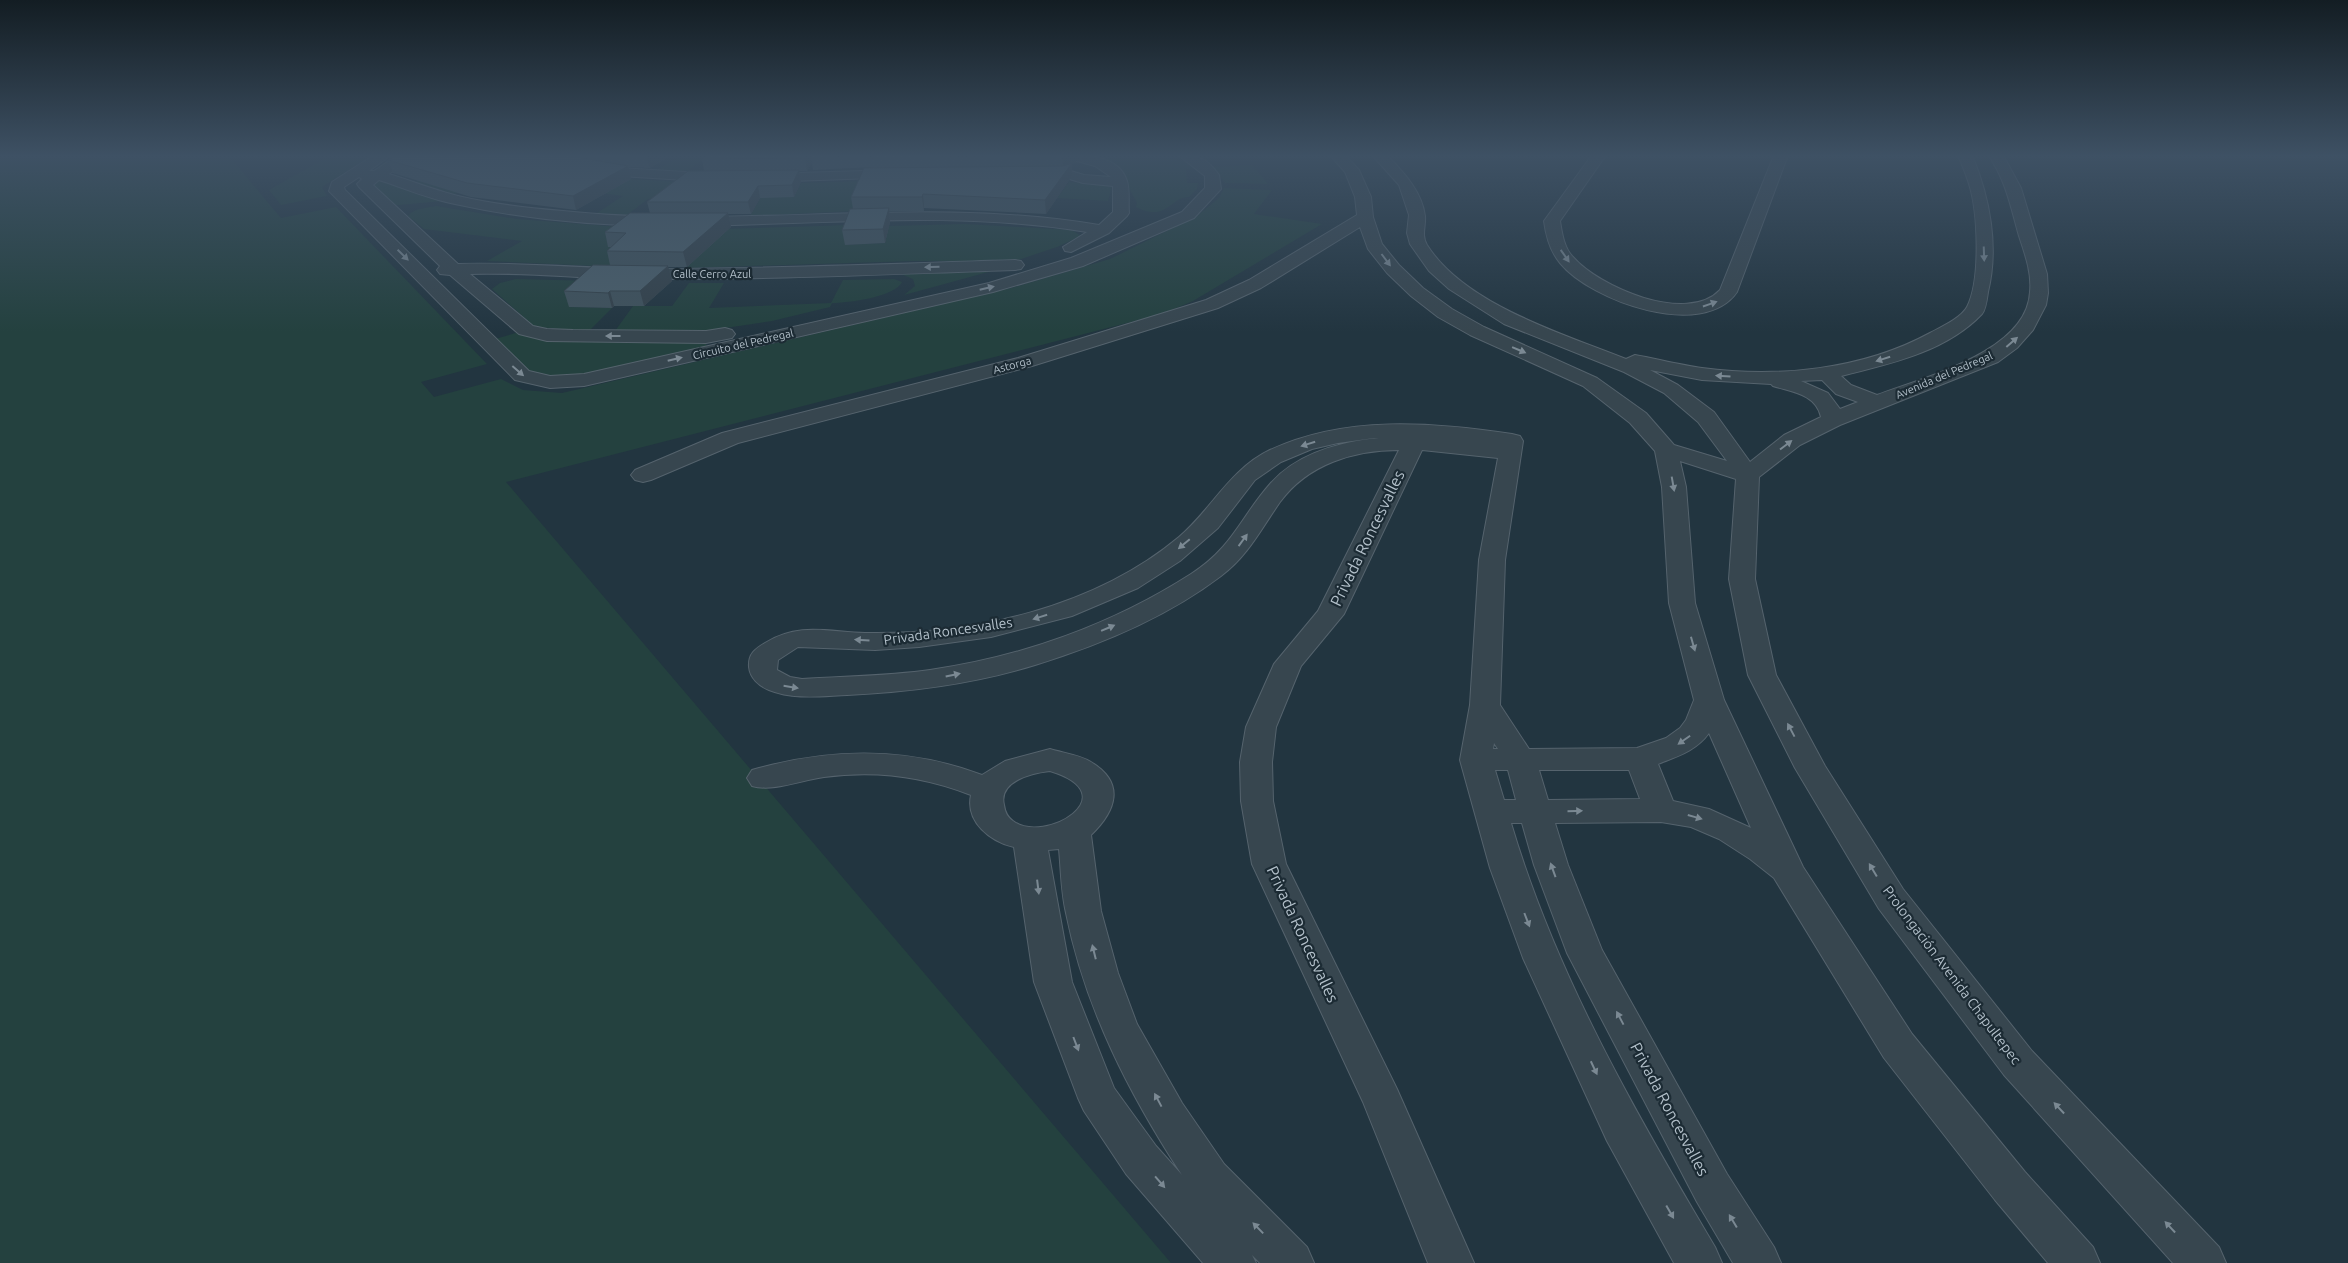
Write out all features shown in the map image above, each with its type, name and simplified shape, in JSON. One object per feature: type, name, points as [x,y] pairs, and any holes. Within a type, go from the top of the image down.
[{"type":"street","name":"Circuito del Pedregal","points":[[361,214],[422,273],[522,376],[550,382],[584,380],[993,286],[1077,262],[1189,214]]},
{"type":"street","name":"Circuito del Pedregal","points":[[393,214],[453,269],[526,330],[547,335],[706,336],[762,327],[905,291],[957,283],[1080,244],[1136,214]]},
{"type":"street","points":[[549,214],[667,221],[938,216],[1049,221],[1103,230]]},
{"type":"street","points":[[1136,214],[1172,214]]},
{"type":"street","points":[[1365,214],[1374,245],[1393,269],[1417,292],[1445,313],[1477,330],[1590,382],[1638,418],[1666,450],[1674,487],[1682,603],[1709,700],[1788,872],[1898,1046],[2010,1186],[2077,1263]]},
{"type":"street","points":[[1417,214],[1415,233],[1418,244],[1435,267],[1455,286],[1511,320],[1632,368],[1671,389],[1706,418],[1748,475]]},
{"type":"street","points":[[1557,214],[1552,221],[1556,242],[1567,260],[1603,289],[1653,307],[1690,310],[1716,304],[1728,292],[1758,214]]},
{"type":"street","points":[[1560,367],[1594,352],[1702,374],[1765,378],[1829,373],[1882,360],[1921,346],[1952,329],[1975,310],[1985,271],[1981,214]]},
{"type":"street","name":"Avenida del Pedregal","points":[[1748,475],[1792,440],[1832,420],[1991,358],[2013,342],[2028,326],[2036,303],[2040,283],[2021,214]]},
{"type":"street","name":"Astorga","points":[[643,475],[730,438],[1025,362],[1212,304],[1255,284],[1365,217]]},
{"type":"street","name":"Calle Cerro Azul","points":[[422,273],[453,269],[666,274],[769,273],[1016,265]]},
{"type":"street","name":"Calle Cerro Azul","points":[[887,268],[911,278],[905,291]]},
{"type":"street","name":"Avenida del Pedregal","points":[[1829,373],[1832,381],[1842,389],[1879,402]]},
{"type":"street","points":[[1765,378],[1820,395],[1830,407],[1832,420]]},
{"type":"street","name":"Privada Roncesvalles","points":[[1413,429],[1455,432],[1511,447],[1414,442],[1345,450],[1308,465],[1284,482],[1236,549],[1218,565],[1159,603],[1123,622],[1059,648],[1000,664],[931,679],[802,688],[785,686],[770,680],[763,672],[764,656],[791,639],[885,641],[983,630],[1035,618],[1116,588],[1158,565],[1208,523],[1248,475],[1272,460],[1312,442],[1362,433],[1413,429]]},
{"type":"street","name":"Privada Roncesvalles","points":[[1414,442],[1330,614],[1288,664],[1262,728],[1256,762],[1257,802],[1269,864],[1383,1102],[1451,1263]]},
{"type":"street","points":[[1511,447],[1492,560],[1485,705],[1476,760],[1507,868],[1541,958],[1622,1128],[1699,1263]]},
{"type":"street","points":[[1666,450],[1748,475]]},
{"type":"street","name":"Prolongación Avenida Chapultepec","points":[[1748,475],[1742,579],[1762,675],[1811,768],[1891,899],[2018,1063],[2203,1263]]},
{"type":"street","points":[[1476,760],[1640,759],[1677,745],[1691,735],[1700,723],[1709,700]]},
{"type":"street","name":"Privada Roncesvalles","points":[[1485,705],[1520,759],[1551,865],[1585,953],[1712,1188],[1758,1263]]},
{"type":"street","points":[[1640,759],[1661,810]]},
{"type":"street","points":[[763,778],[803,768],[844,763],[883,762],[921,767],[956,776],[989,790]]},
{"type":"street","points":[[1031,762],[1059,762],[1084,770],[1095,781],[1100,794],[1097,808],[1089,821],[1074,832],[1052,839],[1029,839],[1007,834],[992,821],[986,806],[989,790],[999,777],[1013,768],[1031,762]]},
{"type":"street","points":[[1491,812],[1661,810],[1697,817],[1731,831],[1762,850],[1788,872]]},
{"type":"street","points":[[1074,832],[1083,911],[1099,973],[1120,1029],[1167,1116],[1209,1178],[1291,1263]]},
{"type":"street","points":[[1029,839],[1053,982],[1098,1098],[1141,1160],[1214,1245],[1233,1263]]},
{"type":"green space","points":[[0,214],[278,214],[281,218],[301,214],[343,214],[487,364],[421,382],[434,397],[501,379],[523,390],[562,393],[1015,287],[1110,259],[1200,214],[1254,214],[1322,224],[1193,301],[1162,314],[506,482],[1171,1263],[0,1263]]},
{"type":"green space","points":[[410,214],[485,214],[517,219],[633,228],[609,247],[642,248],[618,267],[487,261],[522,241],[424,229],[408,216]]},
{"type":"green space","points":[[751,214],[792,214],[750,216]]},
{"type":"green space","points":[[965,224],[1072,230],[1081,236],[1057,247],[1015,261],[913,261],[686,268],[708,247],[687,230],[851,225],[845,245],[885,243],[889,226]]},
{"type":"green space","points":[[1014,265],[904,295],[915,286],[913,279],[894,271]]},
{"type":"green space","points":[[516,279],[595,281],[570,307],[612,308],[589,331],[535,327],[492,289],[500,283]]},
{"type":"green space","points":[[894,279],[902,282],[890,292],[849,302],[832,303],[830,307],[772,321],[712,330],[615,331],[633,306],[672,306],[689,283],[724,283],[709,308],[831,303],[843,280]]},
{"type":"green space","points":[[526,330],[706,337],[706,352],[584,380],[522,376],[488,341]]},
{"type":"building","points":[[629,214],[727,214],[683,252],[607,251],[626,233],[605,232]]},
{"type":"building","points":[[848,214],[887,214],[883,229],[842,230]]},
{"type":"building","points":[[593,265],[668,266],[640,291],[610,291],[608,293],[564,291]]}]
